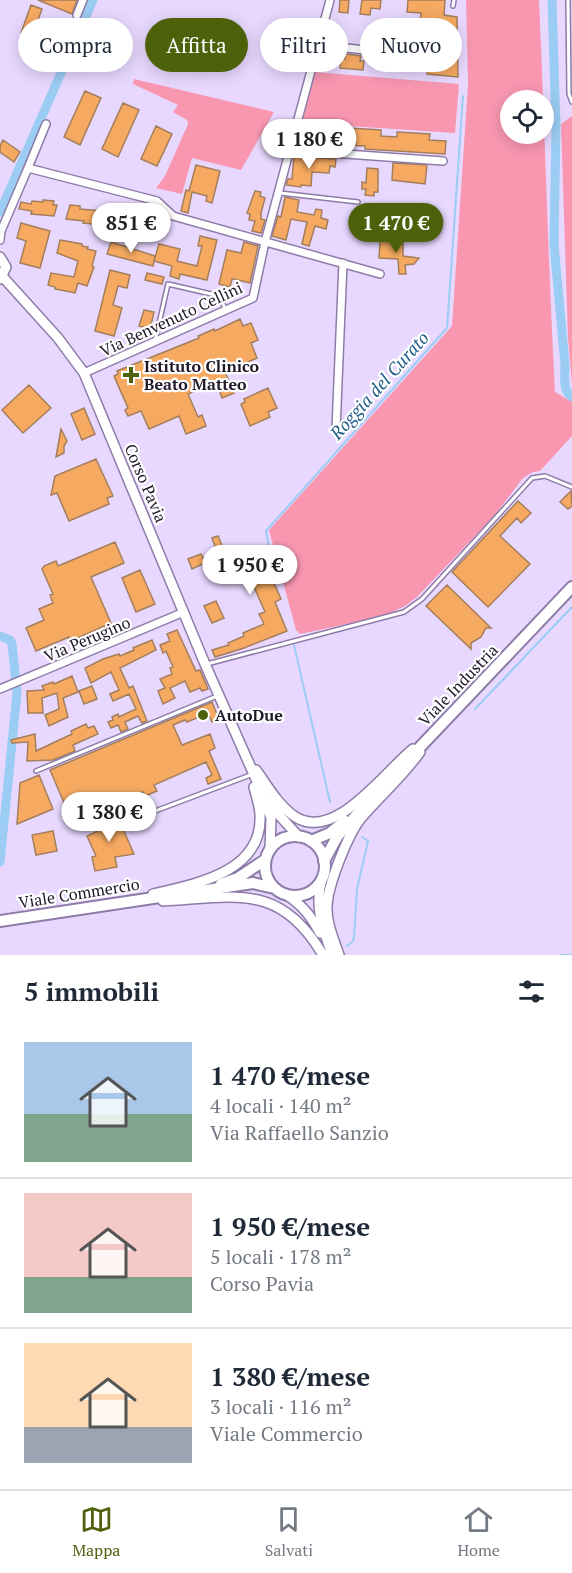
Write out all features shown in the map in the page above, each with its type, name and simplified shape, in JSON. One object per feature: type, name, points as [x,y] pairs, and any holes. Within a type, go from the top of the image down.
[{"type":"main road","name":"Viale Industria","points":[[324,861],[337,837],[366,804],[572,587]]},
{"type":"main road","name":"Viale Industria","points":[[311,841],[330,832],[366,804]]},
{"type":"main road","points":[[299,837],[311,841],[317,846],[324,861],[322,878],[318,885],[304,895],[287,895],[274,888],[265,870],[265,860],[270,849],[283,838],[299,837]]},
{"type":"main road","name":"Viale Commercio","points":[[163,896],[227,883],[265,860]]},
{"type":"main road","name":"Viale Commercio","points":[[0,921],[253,883],[274,888]]},
{"type":"street","points":[[77,15],[83,0]]},
{"type":"street","name":"Via Benvenuto Cellini","points":[[326,18],[330,0]]},
{"type":"street","name":"Via Benvenuto Cellini","points":[[84,373],[253,298],[265,242],[312,72]]},
{"type":"street","points":[[0,240],[1,231],[46,124]]},
{"type":"street","points":[[290,150],[443,161]]},
{"type":"street","points":[[28,168],[157,201],[173,216],[380,274]]},
{"type":"street","name":"Corso Pavia","points":[[0,257],[6,267],[1,278],[58,338],[84,373],[205,664],[254,774]]},
{"type":"street","points":[[336,429],[343,263]]},
{"type":"street","name":"Via Perugino","points":[[0,689],[184,612]]},
{"type":"street","points":[[254,774],[293,816],[303,822],[317,824],[342,814],[398,761],[433,733]]},
{"type":"street","points":[[339,955],[328,921],[327,906],[346,841],[361,818],[411,765],[433,733]]},
{"type":"street","points":[[254,774],[271,818],[270,849]]},
{"type":"street","points":[[106,904],[199,883],[241,862],[255,843],[260,823],[254,774]]},
{"type":"street","points":[[259,786],[279,815],[299,837]]},
{"type":"street","points":[[322,878],[318,894],[318,912],[332,955]]},
{"type":"street","points":[[287,895],[301,904],[310,914],[332,955]]},
{"type":"street","points":[[106,904],[234,896],[256,898],[274,904],[291,915],[306,930],[323,955]]},
{"type":"lane","points":[[453,6],[454,0]]},
{"type":"lane","points":[[568,0],[569,94],[572,102]]},
{"type":"lane","points":[[279,192],[358,202]]},
{"type":"lane","points":[[155,343],[168,284],[219,296],[226,311]]},
{"type":"lane","points":[[205,664],[404,612],[422,599],[532,478],[545,476],[572,487]]},
{"type":"lane","points":[[36,771],[219,695]]},
{"type":"lane","points":[[88,811],[123,807],[150,813],[254,774]]},
{"type":"shaded area","points":[[466,0],[539,0],[543,90],[500,90],[500,144],[545,144],[555,392],[572,402],[572,436],[540,471],[523,478],[494,516],[417,597],[405,606],[384,616],[300,634],[296,630],[269,530],[452,326],[468,84]]},
{"type":"shaded area","points":[[314,72],[459,84],[455,133],[302,123]]},
{"type":"shaded area","points":[[134,79],[274,112],[241,170],[192,158],[182,194],[156,188],[165,176],[188,124],[187,120],[173,112],[178,105],[133,84]]},
{"type":"shaded area","points":[[572,116],[572,384],[568,338],[561,124]]},
{"type":"building","points":[[38,0],[77,0],[72,14]]},
{"type":"building","points":[[340,0],[349,0],[348,13],[339,12]]},
{"type":"building","points":[[362,0],[381,0],[380,9],[371,8],[370,15],[360,14]]},
{"type":"building","points":[[408,0],[445,0],[444,15],[457,18],[420,18],[421,13],[407,12]]},
{"type":"building","points":[[31,5],[42,9],[39,18],[26,18]]},
{"type":"building","points":[[348,54],[360,56],[360,70],[348,69]]},
{"type":"building","points":[[427,72],[458,72],[458,77],[427,74]]},
{"type":"building","points":[[85,91],[101,98],[80,145],[64,137]]},
{"type":"building","points":[[123,103],[139,110],[118,157],[102,149]]},
{"type":"building","points":[[302,125],[315,126],[315,130],[333,131],[333,127],[381,130],[381,136],[397,137],[397,132],[430,134],[429,140],[446,141],[445,154],[365,149],[365,146],[331,142],[331,147],[321,147],[321,141],[299,138]]},
{"type":"building","points":[[156,126],[172,134],[157,166],[141,159]]},
{"type":"building","points":[[3,140],[20,152],[14,162],[0,152]]},
{"type":"building","points":[[294,157],[336,159],[335,167],[330,166],[329,173],[312,172],[311,186],[286,185],[288,179],[292,179]]},
{"type":"building","points":[[393,163],[427,165],[425,184],[392,180]]},
{"type":"building","points":[[196,165],[220,171],[212,203],[206,201],[207,196],[192,192],[188,213],[181,211]]},
{"type":"building","points":[[367,168],[378,169],[378,192],[374,192],[374,196],[365,195],[366,189],[362,189],[362,182],[366,183]]},
{"type":"building","points":[[255,191],[261,192],[260,196],[265,198],[261,219],[265,220],[261,233],[252,231],[255,221],[249,220],[250,214],[247,213]]},
{"type":"building","points":[[285,197],[299,200],[297,212],[314,215],[316,209],[322,210],[321,218],[328,220],[326,229],[315,226],[309,246],[302,244],[307,222],[291,219],[286,240],[272,236],[278,216],[281,217]]},
{"type":"building","points":[[43,200],[54,201],[53,205],[57,205],[54,216],[31,214],[32,211],[19,209],[21,202],[31,204],[32,201],[43,202]]},
{"type":"building","points":[[70,205],[80,206],[80,209],[114,212],[111,222],[104,220],[103,225],[83,223],[84,221],[66,219]]},
{"type":"building","points":[[129,207],[152,213],[150,223],[134,221],[133,225],[124,222]]},
{"type":"building","points":[[21,223],[50,231],[40,268],[20,263],[26,241],[17,238]]},
{"type":"building","points":[[200,236],[217,240],[207,280],[180,274],[179,279],[170,276],[172,266],[154,261],[159,244],[180,249],[177,261],[197,266],[202,246],[198,246]]},
{"type":"building","points":[[60,240],[82,244],[88,247],[87,249],[96,251],[92,266],[94,267],[87,286],[78,283],[75,293],[55,289],[48,285],[51,273],[74,277],[78,261],[57,253]]},
{"type":"building","points":[[380,241],[403,242],[403,256],[419,258],[414,264],[405,265],[406,274],[399,274],[398,259],[379,258]]},
{"type":"building","points":[[111,242],[155,256],[153,266],[107,254]]},
{"type":"building","points":[[244,242],[258,246],[250,283],[232,279],[230,287],[219,284],[227,250],[241,253]]},
{"type":"building","points":[[110,270],[130,275],[127,288],[118,286],[113,305],[122,308],[114,336],[95,331]]},
{"type":"building","points":[[147,273],[164,277],[162,284],[145,280]]},
{"type":"building","points":[[144,310],[154,312],[150,329],[139,326]]},
{"type":"building","name":"Istituto Clinico Beato Matteo","points":[[240,319],[243,326],[251,323],[258,340],[251,343],[257,358],[225,372],[234,393],[222,398],[216,382],[188,394],[198,417],[202,415],[206,426],[186,434],[179,416],[149,429],[141,411],[128,416],[125,410],[128,408],[114,376],[118,374],[117,371]]},
{"type":"building","points":[[29,385],[51,408],[23,433],[2,410]]},
{"type":"building","points":[[268,388],[277,408],[268,412],[270,417],[250,426],[241,404],[245,402],[244,399]]},
{"type":"building","points":[[84,408],[95,434],[82,440],[71,414]]},
{"type":"building","points":[[61,429],[67,441],[64,453],[56,457]]},
{"type":"building","points":[[96,459],[113,496],[107,498],[109,504],[69,521],[57,493],[51,495],[55,476]]},
{"type":"building","points":[[571,491],[572,506],[568,509],[560,502]]},
{"type":"building","points":[[518,501],[531,513],[521,523],[517,518],[500,536],[530,564],[488,607],[452,572]]},
{"type":"building","points":[[218,536],[228,559],[253,548],[262,567],[265,565],[269,572],[281,599],[275,602],[287,631],[215,657],[212,650],[229,645],[228,643],[244,636],[243,633],[264,624],[259,614],[265,612],[244,564],[213,577],[204,557],[217,552],[212,538]]},
{"type":"building","points":[[115,542],[124,563],[91,577],[111,623],[71,641],[69,637],[36,651],[26,628],[44,620],[39,609],[53,603],[50,595],[53,594],[42,569],[44,566],[56,561],[58,566]]},
{"type":"building","points":[[201,554],[205,563],[192,569],[188,559]]},
{"type":"building","points":[[140,570],[155,604],[136,612],[122,578]]},
{"type":"building","points":[[447,585],[491,628],[486,628],[481,637],[471,643],[471,649],[426,606]]},
{"type":"building","points":[[216,601],[224,618],[212,623],[204,606]]},
{"type":"building","points":[[177,630],[196,671],[200,670],[208,689],[202,691],[200,688],[190,692],[185,681],[170,688],[175,698],[163,704],[158,691],[165,688],[160,679],[172,674],[170,668],[173,667],[166,651],[163,653],[160,645],[170,641],[167,634]]},
{"type":"building","points":[[152,640],[156,650],[120,668],[129,688],[133,686],[147,721],[142,723],[138,716],[125,722],[128,729],[121,732],[118,725],[111,728],[108,722],[113,720],[112,717],[118,714],[119,717],[136,709],[129,694],[113,701],[110,694],[119,690],[111,672],[91,683],[85,668],[103,659],[119,654],[120,656]]},
{"type":"building","points":[[72,676],[78,692],[63,698],[68,717],[49,726],[45,715],[59,709],[57,693],[42,698],[43,713],[28,713],[27,691],[44,690],[42,686],[53,682],[54,684]]},
{"type":"building","points":[[92,686],[97,699],[84,704],[79,691]]},
{"type":"building","points":[[212,702],[219,719],[212,722],[208,713],[173,725],[182,745],[210,734],[215,748],[209,751],[221,779],[208,784],[206,778],[212,775],[206,762],[154,785],[157,791],[145,796],[143,792],[104,802],[95,796],[91,802],[68,812],[50,770]]},
{"type":"building","points":[[86,724],[88,728],[94,726],[98,734],[73,745],[75,751],[53,760],[27,761],[28,742],[12,743],[11,740],[35,734],[36,751],[72,734],[71,731]]},
{"type":"building","points":[[39,775],[53,809],[17,824],[20,783]]},
{"type":"building","points":[[118,818],[134,854],[115,857],[117,867],[95,871],[92,857],[96,856],[87,836],[98,831],[92,819]]},
{"type":"building","points":[[53,831],[57,851],[36,855],[32,835]]},
{"type":"waterway","points":[[0,212],[93,0]]},
{"type":"waterway","points":[[552,0],[556,127],[554,244],[565,383],[572,397]]},
{"type":"waterway","name":"Roggia del Curato","points":[[271,559],[266,531],[447,328],[463,96]]},
{"type":"waterway","points":[[475,709],[572,607]]},
{"type":"waterway","points":[[0,636],[10,640],[12,644],[17,693],[0,862]]},
{"type":"waterway","name":"Roggia del Curato","points":[[294,645],[330,802]]},
{"type":"waterway","name":"Roggia del Curato","points":[[347,946],[354,937],[357,889],[368,841],[362,837]]},
{"type":"waterway","points":[[561,955],[572,955]]},
{"type":"place","name":"Istituto Clinico Beato Matteo","points":[[131,375]]},
{"type":"place","name":"AutoDue","points":[[203,715]]}]
